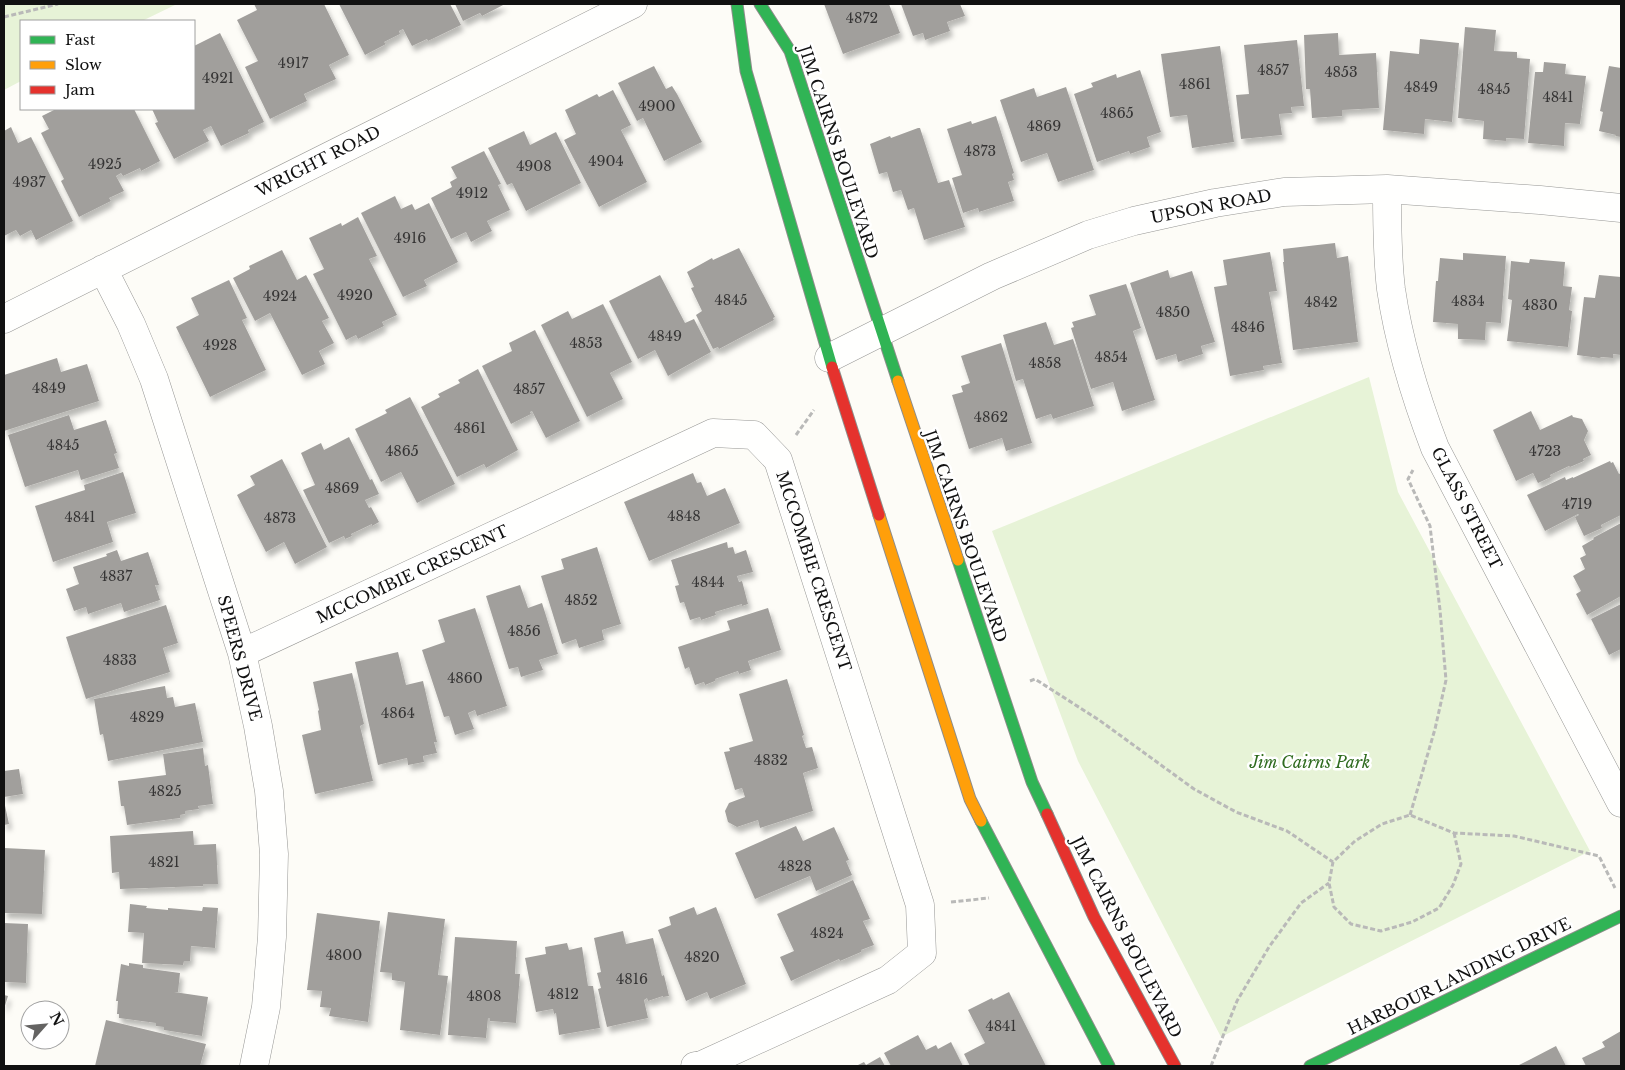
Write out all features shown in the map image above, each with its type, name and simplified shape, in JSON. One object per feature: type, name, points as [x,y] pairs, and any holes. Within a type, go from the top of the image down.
[{"type":"street","name":"WRIGHT ROAD","points":[[4,319],[633,4]]},
{"type":"street","points":[[737,4],[746,71],[832,369],[970,799],[1021,894],[1108,1066]]},
{"type":"street","name":"JIM CAIRNS BOULEVARD","points":[[760,4],[790,51],[881,332],[1032,782],[1094,916],[1175,1066]]},
{"type":"street","name":"UPSON ROAD","points":[[832,369],[881,332],[992,276],[1088,235],[1134,221],[1215,203],[1284,192],[1387,189],[1621,208]]},
{"type":"street","name":"GLASS STREET","points":[[1387,189],[1387,227],[1391,287],[1398,328],[1407,369],[1431,439],[1621,803]]},
{"type":"street","name":"SPEERS DRIVE","points":[[104,269],[131,324],[154,379],[242,653],[258,726],[269,791],[274,854],[272,937],[260,1065]]},
{"type":"street","name":"MCCOMBIE CRESCENT","points":[[242,653],[713,433],[754,435],[778,460],[920,905],[922,953],[888,980],[702,1065],[695,1066]]},
{"type":"street","name":"HARBOUR LANDING DRIVE","points":[[1310,1066],[1621,916]]},
{"type":"path","points":[[4,17],[58,4]]},
{"type":"path","points":[[778,460],[832,369]]},
{"type":"path","points":[[1410,816],[1435,729],[1446,680],[1430,526],[1408,478],[1431,439]]},
{"type":"path","points":[[1001,691],[1036,679],[1099,720],[1194,789],[1236,812],[1287,831],[1334,862]]},
{"type":"path","points":[[1454,833],[1461,864],[1453,885],[1439,908],[1412,922],[1381,931],[1351,924],[1334,907],[1329,883],[1334,862],[1355,841],[1382,824],[1410,816],[1454,833],[1514,836],[1599,856],[1617,892]]},
{"type":"path","points":[[1210,1066],[1218,1052],[1237,1001],[1269,947],[1301,903],[1329,883]]},
{"type":"path","points":[[920,905],[1021,894]]},
{"type":"green space","points":[[4,4],[177,4],[144,20],[20,20],[20,82],[4,90]]},
{"type":"green space","name":"Jim Cairns Park","points":[[1369,377],[1398,492],[1590,851],[1221,1037],[1078,761],[992,531]]},
{"type":"building","points":[[254,4],[324,4],[349,55],[329,65],[336,79],[304,94],[307,101],[270,119],[245,67],[258,61],[237,20],[257,10]]},
{"type":"building","points":[[339,4],[450,4],[461,25],[428,41],[427,39],[412,46],[403,29],[399,31],[400,34],[384,42],[386,44],[365,55]]},
{"type":"building","points":[[455,4],[505,4],[482,16],[480,13],[463,21]]},
{"type":"building","points":[[824,4],[889,4],[900,33],[843,54]]},
{"type":"building","points":[[901,4],[960,4],[965,16],[947,22],[950,31],[925,40],[923,33],[913,36]]},
{"type":"building","points":[[1465,27],[1496,30],[1494,51],[1517,52],[1517,58],[1530,59],[1524,139],[1506,138],[1506,141],[1483,139],[1484,121],[1458,118]]},
{"type":"building","points":[[220,33],[264,122],[248,130],[249,133],[221,146],[211,126],[203,130],[209,141],[174,159],[155,123],[158,122],[152,110],[195,110],[195,46]]},
{"type":"building","points":[[1338,33],[1339,55],[1376,53],[1379,108],[1342,110],[1342,116],[1312,118],[1310,89],[1306,89],[1304,35]]},
{"type":"building","points":[[1420,39],[1459,43],[1452,122],[1425,119],[1424,134],[1383,130],[1390,51],[1419,54]]},
{"type":"building","points":[[1297,40],[1304,106],[1291,107],[1292,113],[1279,114],[1282,135],[1241,139],[1236,95],[1249,94],[1244,45]]},
{"type":"building","points":[[1220,46],[1234,142],[1192,148],[1187,115],[1170,117],[1161,54]]},
{"type":"building","points":[[1544,62],[1566,64],[1565,74],[1586,76],[1580,124],[1565,123],[1564,146],[1528,143],[1535,72],[1543,72]]},
{"type":"building","points":[[654,66],[666,89],[672,86],[702,142],[664,161],[643,118],[637,121],[618,83]]},
{"type":"building","points":[[1609,66],[1621,68],[1621,137],[1599,131],[1603,112],[1600,111]]},
{"type":"building","points":[[1140,70],[1161,132],[1147,137],[1150,147],[1130,154],[1129,151],[1097,162],[1074,94],[1093,87],[1091,83],[1116,74],[1117,78]]},
{"type":"building","points":[[1066,87],[1094,170],[1058,182],[1047,153],[1021,162],[1000,100],[1034,88],[1037,97]]},
{"type":"building","points":[[613,90],[631,125],[621,130],[647,182],[599,207],[564,140],[576,134],[565,110],[597,94],[599,97]]},
{"type":"building","points":[[54,110],[134,110],[160,161],[141,171],[140,168],[123,176],[121,173],[116,176],[124,191],[109,198],[111,201],[79,217],[61,181],[64,179],[41,133],[49,129],[42,116]]},
{"type":"building","points":[[996,116],[1014,173],[1012,174],[1014,180],[1008,182],[1014,201],[979,212],[978,208],[963,213],[952,178],[962,175],[947,129],[971,121],[972,124]]},
{"type":"building","points":[[11,127],[18,143],[31,137],[73,221],[36,240],[31,230],[20,236],[16,230],[4,236],[4,131]]},
{"type":"building","points":[[920,128],[938,183],[949,180],[965,227],[924,240],[914,208],[908,210],[901,190],[893,192],[887,172],[879,174],[870,144]]},
{"type":"building","points":[[524,131],[530,145],[556,132],[581,183],[526,211],[512,183],[507,185],[488,148]]},
{"type":"building","points":[[484,151],[501,184],[498,185],[510,210],[487,221],[492,231],[471,242],[466,232],[451,239],[431,198],[452,187],[450,182],[457,178],[451,167]]},
{"type":"building","points":[[395,196],[401,209],[412,204],[415,210],[429,203],[458,262],[424,280],[427,286],[403,297],[361,213]]},
{"type":"building","points":[[358,217],[377,256],[369,259],[397,315],[382,322],[384,326],[358,339],[356,335],[346,340],[313,274],[324,269],[309,238],[341,223],[342,226]]},
{"type":"building","points":[[1335,243],[1337,258],[1348,256],[1358,342],[1293,350],[1283,249]]},
{"type":"building","points":[[739,248],[775,317],[773,318],[774,320],[719,349],[718,347],[713,349],[696,315],[702,311],[691,288],[694,287],[687,272],[712,258],[713,260]]},
{"type":"building","points":[[282,250],[297,280],[306,275],[329,318],[322,321],[334,343],[319,351],[325,364],[302,375],[270,313],[255,321],[233,278],[250,269],[249,266]]},
{"type":"building","points":[[1270,252],[1277,291],[1269,292],[1282,363],[1263,366],[1264,370],[1230,376],[1214,287],[1227,285],[1223,260]]},
{"type":"building","points":[[1463,253],[1506,256],[1501,323],[1486,322],[1485,340],[1458,339],[1458,324],[1433,322],[1440,258],[1463,260]]},
{"type":"building","points":[[1530,259],[1565,262],[1563,286],[1572,287],[1569,310],[1572,311],[1568,347],[1507,341],[1512,300],[1508,299],[1511,261],[1529,263]]},
{"type":"building","points":[[1168,270],[1170,278],[1192,271],[1215,342],[1201,346],[1203,354],[1178,362],[1176,354],[1156,360],[1130,283]]},
{"type":"building","points":[[660,275],[685,323],[694,319],[711,352],[668,376],[655,350],[638,359],[609,301]]},
{"type":"building","points":[[1599,275],[1621,277],[1621,355],[1613,354],[1613,358],[1577,355],[1584,297],[1595,298]]},
{"type":"building","points":[[229,280],[247,318],[242,320],[266,370],[210,397],[176,327],[199,315],[191,298]]},
{"type":"building","points":[[1126,284],[1141,328],[1133,331],[1155,400],[1122,411],[1113,382],[1091,389],[1071,328],[1074,327],[1072,322],[1096,315],[1089,295]]},
{"type":"building","points":[[603,304],[632,362],[610,373],[623,399],[587,417],[541,325],[568,311],[572,319]]},
{"type":"building","points":[[1046,322],[1054,345],[1073,339],[1094,406],[1053,419],[1051,414],[1036,419],[1023,379],[1016,381],[1003,335]]},
{"type":"building","points":[[535,330],[580,421],[546,438],[532,411],[530,412],[531,414],[511,424],[482,366],[512,351],[509,343]]},
{"type":"building","points":[[1001,343],[1032,443],[1006,451],[1002,438],[969,449],[952,395],[963,392],[961,386],[970,383],[961,356]]},
{"type":"building","points":[[57,358],[61,372],[87,364],[99,401],[4,431],[4,375]]},
{"type":"building","points":[[478,369],[518,450],[486,468],[484,464],[457,477],[421,407],[440,397],[438,394],[460,383],[458,380]]},
{"type":"building","points":[[410,397],[455,484],[417,503],[401,472],[381,482],[355,429],[387,413],[385,410]]},
{"type":"building","points":[[1531,411],[1540,430],[1572,415],[1582,419],[1588,431],[1584,440],[1591,455],[1583,459],[1584,461],[1550,475],[1551,477],[1538,483],[1533,473],[1516,481],[1493,430]]},
{"type":"building","points":[[69,415],[74,430],[106,420],[117,453],[114,454],[119,468],[81,480],[78,470],[25,487],[8,435]]},
{"type":"building","points":[[349,437],[379,494],[365,500],[379,522],[351,534],[352,536],[345,539],[344,536],[329,543],[303,490],[315,485],[301,453],[321,443],[324,450]]},
{"type":"building","points":[[282,459],[327,547],[295,564],[284,542],[266,552],[237,495],[255,485],[250,476]]},
{"type":"building","points":[[1610,461],[1611,463],[1613,462],[1619,474],[1621,473],[1621,515],[1601,525],[1602,528],[1584,536],[1575,517],[1578,514],[1545,531],[1527,495],[1565,477],[1566,480],[1573,478]]},
{"type":"building","points":[[123,472],[136,513],[107,522],[113,542],[53,562],[35,506],[85,490],[84,485]]},
{"type":"building","points":[[693,473],[697,483],[701,482],[707,496],[725,488],[740,523],[649,561],[624,502]]},
{"type":"building","points":[[1621,523],[1621,596],[1587,615],[1576,594],[1581,591],[1573,576],[1585,569],[1580,558],[1586,555],[1582,546]]},
{"type":"building","points":[[727,542],[728,548],[733,547],[735,554],[746,550],[753,572],[737,576],[739,582],[742,581],[748,604],[715,612],[716,615],[701,620],[700,617],[690,620],[684,602],[680,603],[675,586],[679,585],[671,560]]},
{"type":"building","points":[[597,547],[621,624],[602,630],[604,640],[579,648],[576,639],[562,644],[541,576],[564,569],[561,559]]},
{"type":"building","points":[[117,550],[121,561],[148,552],[159,585],[155,585],[160,600],[124,612],[121,603],[88,614],[86,607],[74,611],[66,589],[79,584],[73,567],[107,556],[106,554]]},
{"type":"building","points":[[520,585],[528,608],[542,603],[558,654],[539,660],[543,670],[521,677],[518,667],[509,669],[486,596]]},
{"type":"building","points":[[1621,604],[1621,649],[1609,655],[1591,619]]},
{"type":"building","points":[[166,605],[178,643],[163,648],[170,672],[86,699],[66,637]]},
{"type":"building","points":[[475,608],[507,706],[477,716],[475,710],[468,713],[474,729],[455,735],[449,716],[444,717],[422,650],[445,642],[438,620]]},
{"type":"building","points":[[768,608],[781,650],[748,661],[751,670],[739,674],[738,671],[715,679],[715,681],[705,685],[704,682],[695,685],[689,667],[685,669],[678,647],[730,630],[727,621]]},
{"type":"building","points":[[398,652],[406,685],[423,681],[437,742],[434,742],[437,753],[423,756],[424,762],[408,765],[407,758],[378,765],[355,662]]},
{"type":"building","points":[[352,673],[364,724],[360,726],[373,781],[315,794],[302,735],[321,730],[313,682]]},
{"type":"building","points":[[787,679],[804,735],[802,736],[806,748],[812,747],[818,768],[803,773],[813,811],[760,828],[758,820],[737,827],[728,822],[725,811],[729,803],[745,797],[742,788],[735,790],[724,752],[730,751],[729,748],[753,741],[739,694]]},
{"type":"building","points":[[165,686],[167,698],[173,697],[175,707],[195,703],[203,742],[108,761],[103,734],[100,735],[94,699]]},
{"type":"building","points":[[203,748],[205,766],[208,765],[213,804],[198,806],[199,809],[185,811],[185,814],[180,815],[180,818],[127,825],[124,806],[121,806],[118,781],[166,775],[163,754]]},
{"type":"building","points":[[19,769],[23,794],[4,797],[4,771]]},
{"type":"building","points":[[4,801],[9,824],[4,825]]},
{"type":"building","points":[[796,826],[803,841],[834,827],[849,860],[846,861],[852,875],[816,891],[810,876],[755,899],[735,853]]},
{"type":"building","points":[[193,831],[194,845],[216,844],[218,884],[120,889],[119,872],[112,873],[110,836]]},
{"type":"building","points":[[4,848],[45,850],[42,914],[4,913]]},
{"type":"building","points":[[853,880],[870,919],[863,921],[874,945],[791,981],[780,957],[794,951],[777,914]]},
{"type":"building","points":[[130,904],[168,910],[168,908],[202,911],[203,907],[218,908],[215,948],[191,946],[190,961],[184,961],[183,965],[142,963],[144,933],[128,932]]},
{"type":"building","points":[[694,907],[697,915],[716,907],[746,984],[710,999],[707,992],[686,1001],[658,930],[671,925],[669,917]]},
{"type":"building","points":[[388,912],[445,919],[438,975],[448,976],[440,1035],[400,1030],[405,982],[392,980],[392,973],[380,972]]},
{"type":"building","points":[[317,913],[380,921],[368,1022],[329,1016],[331,1008],[320,1007],[322,991],[307,990]]},
{"type":"building","points":[[4,923],[28,924],[26,983],[4,982]]},
{"type":"building","points":[[623,931],[626,944],[653,938],[669,996],[648,1001],[647,998],[644,1000],[648,1018],[607,1027],[598,989],[601,988],[597,973],[601,972],[594,938]]},
{"type":"building","points":[[455,937],[517,941],[515,974],[520,974],[516,1023],[490,1021],[490,1018],[488,1018],[486,1038],[448,1035]]},
{"type":"building","points":[[567,943],[569,950],[582,947],[588,986],[593,986],[600,1028],[559,1035],[556,1013],[554,1014],[553,1009],[536,1012],[525,958],[546,954],[545,947]]},
{"type":"building","points":[[129,963],[143,965],[143,968],[180,973],[178,992],[174,992],[208,997],[202,1036],[164,1030],[164,1027],[156,1026],[156,1023],[119,1018],[119,1014],[117,1014],[118,1001],[116,1001],[121,964],[129,966]]},
{"type":"building","points":[[1009,992],[1046,1066],[970,1066],[964,1054],[985,1043],[968,1010]]},
{"type":"building","points":[[4,995],[8,996],[4,1009]]},
{"type":"building","points":[[106,1020],[206,1044],[200,1066],[95,1066]]},
{"type":"building","points":[[1621,1031],[1621,1066],[1586,1066],[1582,1058],[1605,1047],[1602,1042]]},
{"type":"building","points":[[918,1035],[926,1050],[936,1045],[938,1049],[951,1042],[963,1066],[891,1066],[884,1053]]},
{"type":"building","points":[[1556,1046],[1566,1066],[1517,1066],[1531,1059]]},
{"type":"building","points":[[880,1057],[885,1066],[856,1066],[864,1062],[866,1065]]},
{"type":"traffic: fast","points":[[737,4],[746,71],[832,367]]},
{"type":"traffic: fast","points":[[760,4],[790,51],[898,381]]},
{"type":"traffic: fast","points":[[958,560],[1032,782],[1047,814]]},
{"type":"traffic: fast","points":[[981,821],[1109,1066]]},
{"type":"traffic: fast","points":[[1310,1066],[1621,916]]},
{"type":"traffic: slow","points":[[898,381],[958,560]]},
{"type":"traffic: slow","points":[[879,515],[970,799],[981,821]]},
{"type":"traffic: jam","points":[[832,367],[879,515]]},
{"type":"traffic: jam","points":[[1047,814],[1094,917],[1175,1066]]}]
